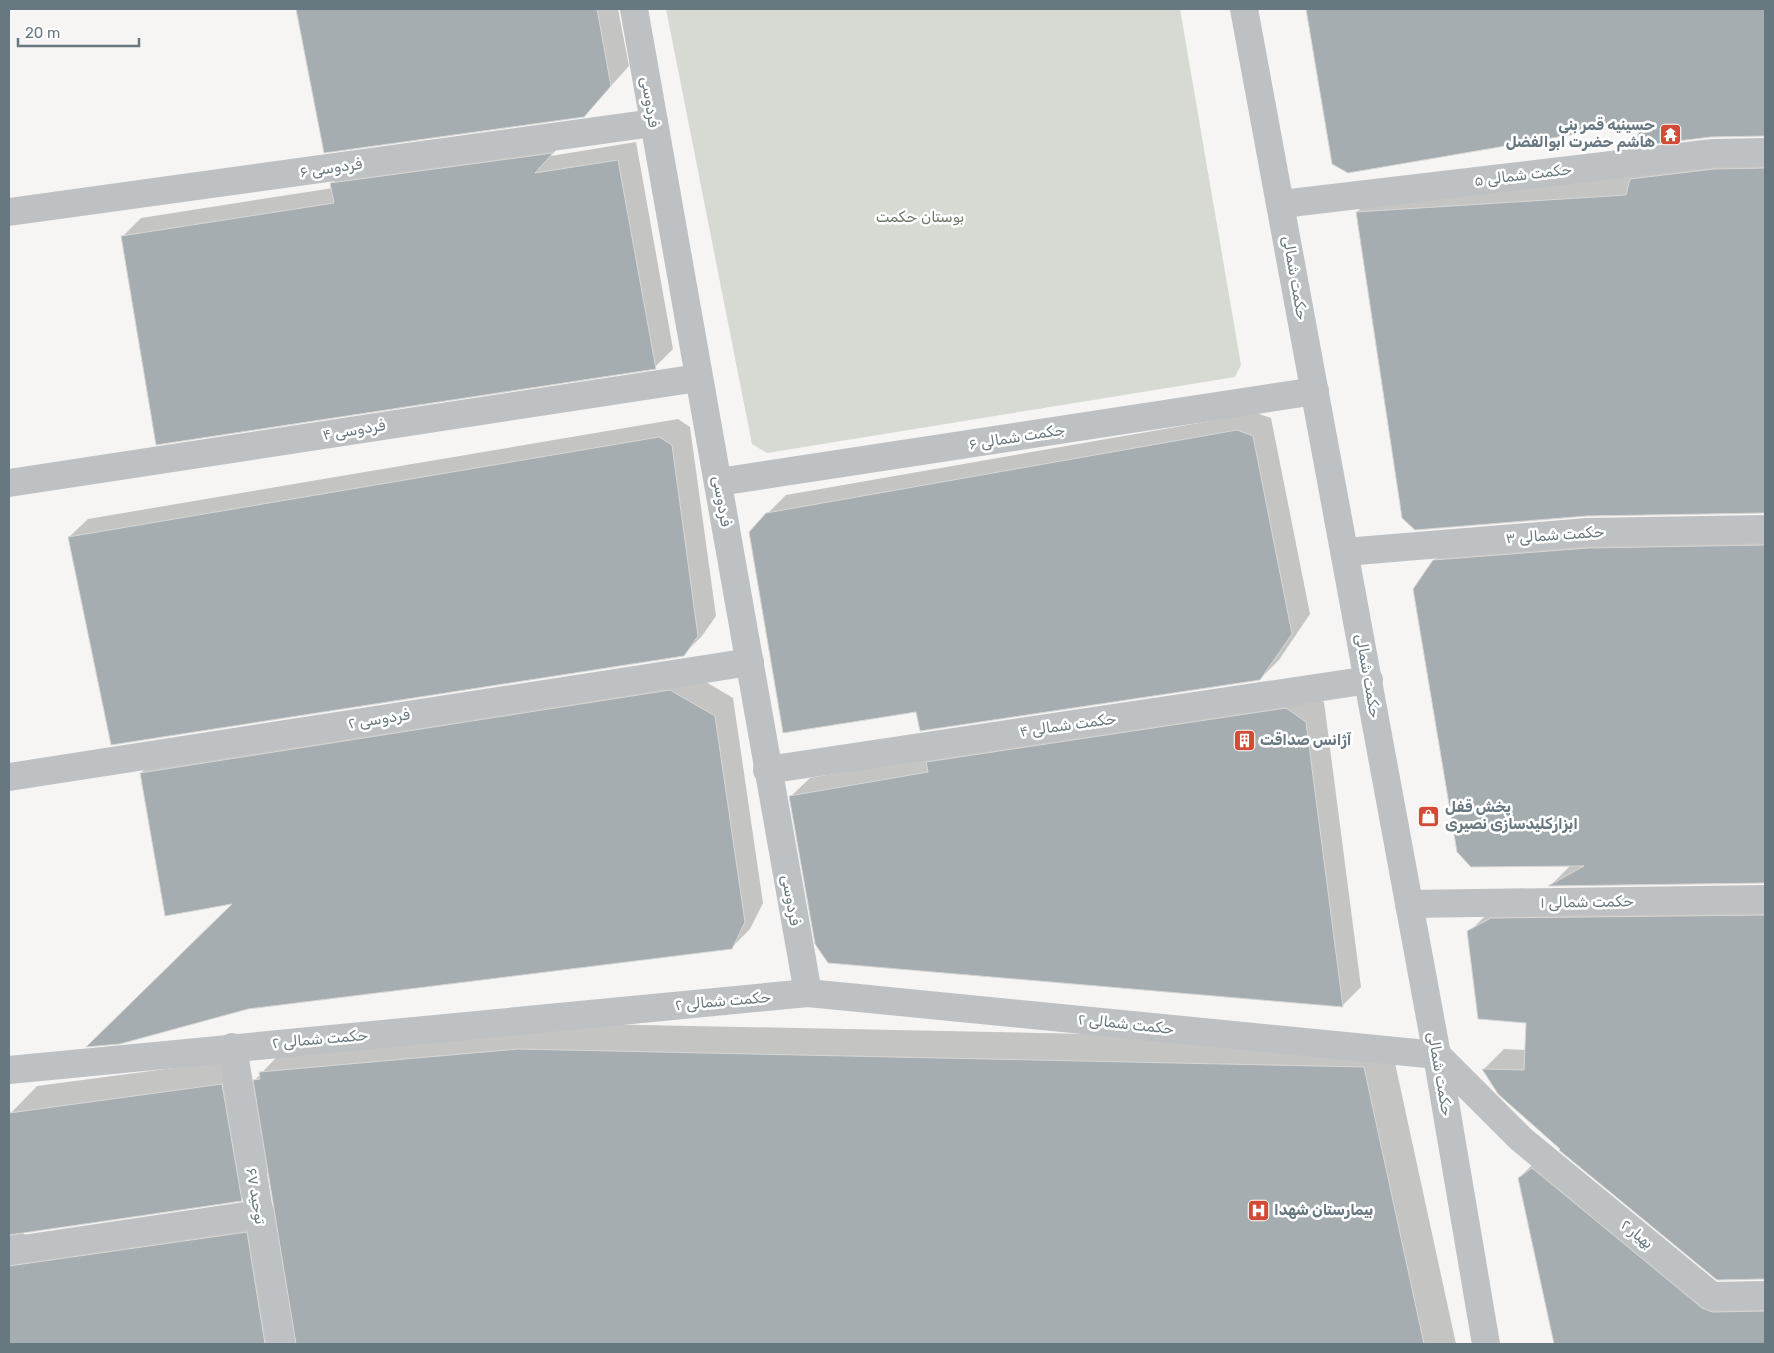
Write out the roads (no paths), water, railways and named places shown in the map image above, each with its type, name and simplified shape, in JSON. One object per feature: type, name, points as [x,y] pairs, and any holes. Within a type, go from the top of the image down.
[{"type":"street","name":"فردوسی","points":[[634,9],[698,378],[719,482],[767,770],[808,993]]},
{"type":"street","name":"حکمت شمالی","points":[[1244,9],[1282,204],[1437,1055],[1486,1344]]},
{"type":"street","name":"فردوسی ۶","points":[[9,212],[653,123]]},
{"type":"street","name":"حکمت شمالی ۵","points":[[1282,204],[1713,153],[1765,152]]},
{"type":"street","name":"فردوسی ۴","points":[[9,482],[698,378]]},
{"type":"street","name":"جکمت شمالی ۶","points":[[719,482],[1315,391]]},
{"type":"street","name":"حکمت شمالی ۳","points":[[1345,552],[1587,532],[1765,529]]},
{"type":"street","name":"فردوسی ۲","points":[[9,777],[750,662]]},
{"type":"street","name":"حکمت شمالی ۴","points":[[767,770],[1369,680]]},
{"type":"street","name":"حکمت شمالی ۱","points":[[1409,904],[1765,899]]},
{"type":"street","name":"حکمت شمالی ۲","points":[[9,1070],[232,1047],[808,993],[1437,1055]]},
{"type":"street","name":"توحید ۶۷","points":[[232,1047],[281,1344]]},
{"type":"street","name":"بهیار ۲","points":[[1437,1055],[1521,1139],[1712,1296],[1765,1296]]},
{"type":"street","points":[[9,1251],[259,1214]]},
{"type":"place","name":"حسینیه قمر بنی هاشم حضرت ابوالفضل","points":[[1671,134]]},
{"type":"place","name":"آژانس صداقت","points":[[1244,740]]},
{"type":"place","name":"پخش قفل ابزارکلیدسازی نصیری","points":[[1429,816]]},
{"type":"place","name":"بیمارستان شهدا","points":[[1258,1210]]},
{"type":"park label","name":"بوستان حکمت","points":[[920,217]]}]
